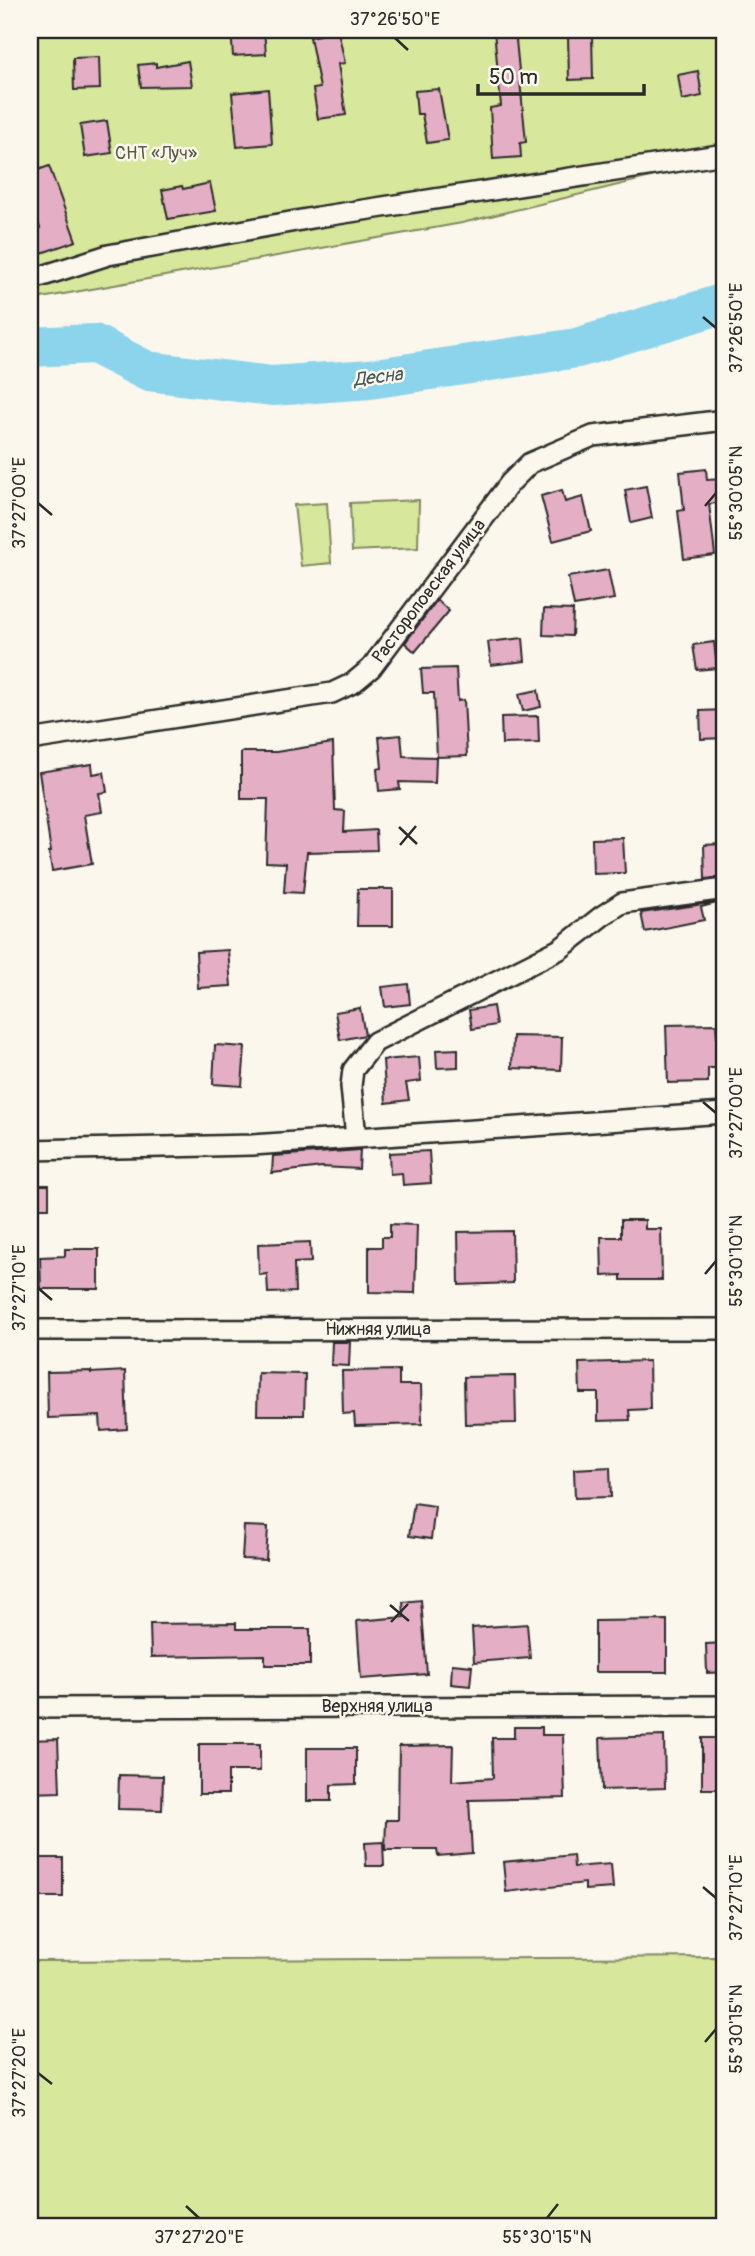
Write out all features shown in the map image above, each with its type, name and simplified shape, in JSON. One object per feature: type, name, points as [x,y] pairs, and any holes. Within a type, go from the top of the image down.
[{"type":"street","points":[[30,281],[108,255],[318,217],[725,154]]},
{"type":"street","name":"Растороповская улица","points":[[30,740],[332,693],[353,683],[371,668],[510,483],[530,463],[593,436],[725,420]]},
{"type":"street","points":[[356,1138],[351,1086],[353,1070],[375,1042],[559,949],[622,903],[725,889]]},
{"type":"street","points":[[30,1150],[252,1145],[725,1113]]},
{"type":"street","name":"Нижняя улица","points":[[30,1330],[725,1329]]},
{"type":"street","name":"Верхняя улица","points":[[30,1708],[725,1706]]},
{"type":"green space","name":"СНТ «Луч»","points":[[30,30],[725,30],[725,159],[462,223],[30,300]]},
{"type":"green space","points":[[419,500],[418,548],[352,551],[350,503]]},
{"type":"green space","points":[[327,503],[331,563],[301,566],[294,505]]},
{"type":"green space","points":[[725,1957],[725,2226],[30,2226],[30,1961]]},
{"type":"building","points":[[231,30],[264,30],[266,54],[233,56]]},
{"type":"building","points":[[494,30],[515,30],[526,142],[520,143],[521,157],[493,159],[490,108],[501,106]]},
{"type":"building","points":[[338,31],[345,63],[338,64],[346,115],[318,119],[313,89],[320,88],[310,37]]},
{"type":"building","points":[[568,36],[592,36],[593,79],[569,80]]},
{"type":"building","points":[[99,57],[100,89],[74,90],[73,58]]},
{"type":"building","points":[[188,61],[192,86],[141,87],[138,65],[156,63],[156,67]]},
{"type":"building","points":[[698,71],[702,96],[682,100],[678,75]]},
{"type":"building","points":[[268,89],[272,144],[237,147],[232,93]]},
{"type":"building","points":[[439,89],[448,140],[427,143],[422,114],[417,114],[415,91]]},
{"type":"building","points":[[107,121],[112,153],[85,157],[80,125]]},
{"type":"building","points":[[49,166],[76,241],[30,257],[30,232],[40,228],[30,199],[30,173]]},
{"type":"building","points":[[210,183],[216,211],[168,219],[162,190]]},
{"type":"building","points":[[706,469],[707,480],[722,479],[725,502],[709,504],[715,555],[684,559],[678,511],[684,510],[680,472]]},
{"type":"building","points":[[646,486],[652,518],[631,523],[625,490]]},
{"type":"building","points":[[562,490],[565,502],[583,497],[591,531],[553,541],[541,496]]},
{"type":"building","points":[[608,570],[614,599],[574,606],[568,577]]},
{"type":"building","points":[[437,600],[449,611],[415,652],[405,643]]},
{"type":"building","points":[[544,609],[573,610],[572,636],[543,635]]},
{"type":"building","points":[[523,638],[525,661],[491,665],[488,642]]},
{"type":"building","points":[[714,642],[717,668],[697,670],[693,645]]},
{"type":"building","points":[[456,668],[458,701],[464,700],[467,756],[437,757],[434,693],[423,693],[421,669]]},
{"type":"building","points":[[538,690],[541,707],[523,711],[519,694]]},
{"type":"building","points":[[725,710],[725,738],[701,739],[700,711]]},
{"type":"building","points":[[538,716],[539,743],[502,744],[501,717]]},
{"type":"building","points":[[401,735],[403,756],[436,757],[435,783],[399,782],[400,789],[379,791],[377,769],[382,768],[379,737]]},
{"type":"building","points":[[333,743],[335,810],[345,811],[344,832],[376,830],[377,850],[307,852],[303,893],[284,892],[286,863],[266,862],[268,799],[241,799],[241,752],[276,752]]},
{"type":"building","points":[[92,764],[93,774],[104,772],[107,792],[99,793],[102,812],[84,815],[92,864],[52,871],[39,772]]},
{"type":"building","points":[[623,838],[625,873],[593,874],[592,839]]},
{"type":"building","points":[[721,844],[725,877],[705,879],[704,845]]},
{"type":"building","points":[[358,889],[393,889],[393,926],[357,926]]},
{"type":"building","points":[[725,901],[701,907],[704,920],[645,932],[641,913]]},
{"type":"building","points":[[228,950],[231,986],[198,988],[196,952]]},
{"type":"building","points":[[408,984],[410,1004],[385,1007],[382,987]]},
{"type":"building","points":[[493,1006],[496,1025],[472,1029],[469,1010]]},
{"type":"building","points":[[360,1008],[365,1035],[340,1040],[335,1012]]},
{"type":"building","points":[[716,1024],[717,1038],[725,1038],[725,1068],[708,1068],[708,1082],[668,1083],[666,1025]]},
{"type":"building","points":[[513,1036],[562,1037],[561,1070],[512,1068]]},
{"type":"building","points":[[215,1045],[245,1047],[242,1086],[213,1084]]},
{"type":"building","points":[[458,1049],[458,1067],[437,1068],[436,1050]]},
{"type":"building","points":[[419,1057],[421,1081],[406,1083],[409,1100],[386,1103],[383,1060]]},
{"type":"building","points":[[360,1150],[359,1169],[322,1167],[272,1173],[273,1156]]},
{"type":"building","points":[[429,1151],[431,1183],[403,1185],[402,1173],[390,1174],[389,1153]]},
{"type":"building","points":[[31,1185],[49,1185],[49,1208],[31,1208]]},
{"type":"building","points":[[621,1220],[645,1220],[645,1229],[661,1229],[662,1280],[621,1280],[621,1275],[602,1276],[601,1237],[621,1237]]},
{"type":"building","points":[[390,1224],[417,1225],[415,1293],[369,1292],[369,1247],[382,1247],[382,1237],[390,1237]]},
{"type":"building","points":[[512,1231],[513,1283],[459,1285],[458,1232]]},
{"type":"building","points":[[310,1242],[311,1262],[294,1263],[295,1292],[268,1293],[267,1274],[259,1275],[258,1244]]},
{"type":"building","points":[[65,1249],[99,1249],[99,1289],[41,1289],[40,1257],[65,1256]]},
{"type":"building","points":[[332,1342],[350,1342],[349,1366],[331,1365]]},
{"type":"building","points":[[649,1361],[650,1409],[629,1410],[630,1420],[598,1421],[598,1393],[580,1393],[579,1363]]},
{"type":"building","points":[[399,1370],[399,1385],[421,1385],[422,1424],[355,1426],[354,1413],[343,1414],[342,1371]]},
{"type":"building","points":[[125,1371],[127,1429],[101,1431],[100,1416],[48,1418],[47,1372]]},
{"type":"building","points":[[258,1373],[305,1374],[304,1415],[257,1415]]},
{"type":"building","points":[[515,1376],[516,1423],[465,1424],[464,1377]]},
{"type":"building","points":[[610,1467],[611,1497],[575,1498],[574,1469]]},
{"type":"building","points":[[414,1503],[435,1506],[431,1539],[409,1536]]},
{"type":"building","points":[[244,1526],[268,1527],[266,1560],[242,1559]]},
{"type":"building","points":[[421,1600],[427,1674],[361,1679],[357,1621],[404,1617],[403,1602]]},
{"type":"building","points":[[667,1620],[667,1672],[595,1672],[595,1621]]},
{"type":"building","points":[[236,1623],[236,1629],[310,1629],[310,1665],[265,1665],[265,1655],[151,1657],[150,1624]]},
{"type":"building","points":[[527,1624],[530,1658],[474,1662],[472,1628]]},
{"type":"building","points":[[725,1643],[725,1672],[707,1673],[706,1644]]},
{"type":"building","points":[[452,1664],[472,1666],[470,1686],[451,1684]]},
{"type":"building","points":[[514,1727],[542,1727],[542,1735],[563,1735],[565,1798],[469,1800],[472,1853],[438,1856],[437,1850],[385,1850],[386,1820],[398,1820],[399,1746],[453,1745],[452,1781],[493,1778],[492,1738],[514,1738]]},
{"type":"building","points":[[664,1736],[665,1788],[602,1790],[600,1738]]},
{"type":"building","points":[[702,1738],[725,1738],[725,1789],[702,1789]]},
{"type":"building","points":[[58,1739],[60,1792],[30,1793],[30,1740]]},
{"type":"building","points":[[199,1744],[260,1744],[260,1771],[228,1771],[228,1794],[199,1794]]},
{"type":"building","points":[[307,1748],[356,1748],[356,1784],[331,1785],[331,1801],[307,1801]]},
{"type":"building","points":[[119,1775],[163,1776],[162,1810],[118,1809]]},
{"type":"building","points":[[383,1842],[384,1866],[366,1866],[365,1843]]},
{"type":"building","points":[[573,1855],[574,1867],[611,1864],[613,1888],[585,1890],[585,1883],[506,1892],[503,1862]]},
{"type":"building","points":[[30,1858],[63,1858],[63,1897],[30,1897]]},
{"type":"waterway","name":"Десна","points":[[30,347],[94,344],[147,371],[272,386],[370,379],[577,348],[725,303]]}]
